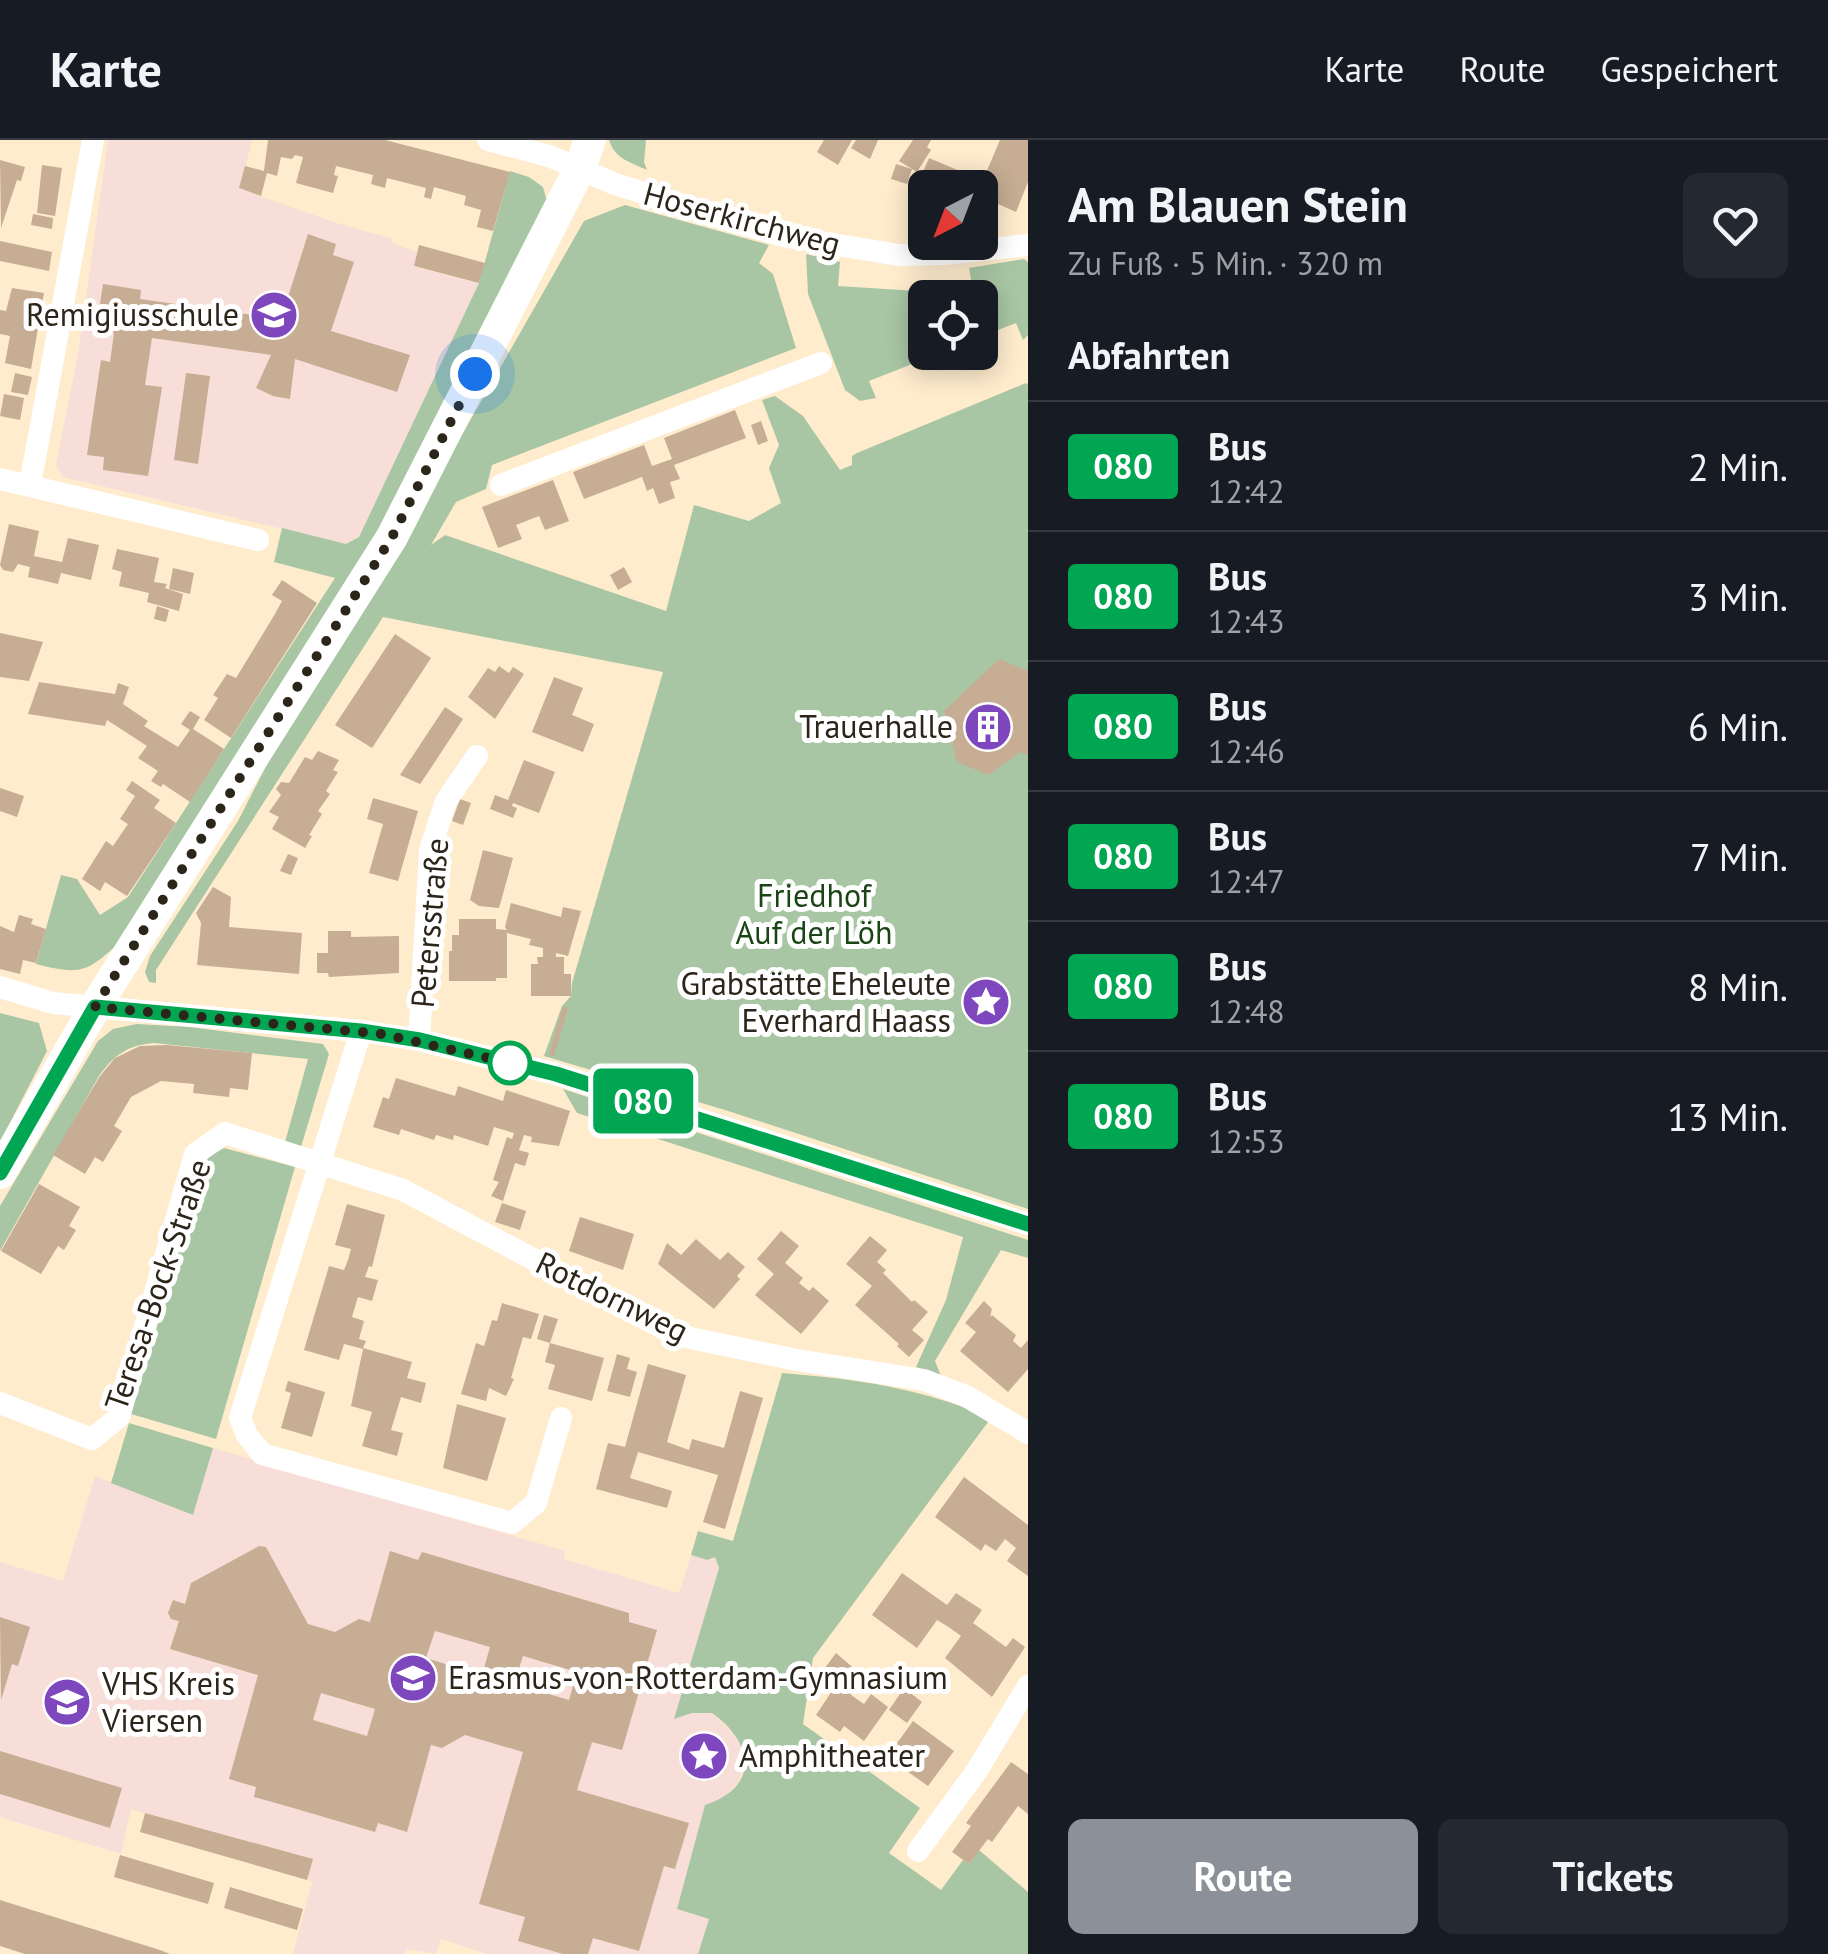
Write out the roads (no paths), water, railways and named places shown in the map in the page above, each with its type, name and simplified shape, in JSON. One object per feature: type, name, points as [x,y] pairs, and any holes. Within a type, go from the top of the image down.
[{"type":"main road","points":[[0,1173],[95,1007],[392,537],[585,154]]},
{"type":"street","points":[[30,485],[93,140]]},
{"type":"street","name":"Hoserkirchweg","points":[[488,140],[549,156],[585,154],[615,184],[783,236],[914,254],[1028,246]]},
{"type":"street","points":[[500,485],[821,363]]},
{"type":"street","points":[[0,480],[258,540]]},
{"type":"street","name":"Petersstraße","points":[[420,1040],[430,850],[446,801],[477,756]]},
{"type":"street","name":"Petersstraße","points":[[0,987],[53,1003],[361,1031],[420,1040],[556,1074],[1028,1224]]},
{"type":"street","points":[[361,1031],[240,1418],[247,1435],[262,1454],[512,1522],[536,1504],[560,1418]]},
{"type":"street","name":"Teresa-Bock-Straße","points":[[0,1403],[92,1438],[119,1416],[195,1154],[225,1133],[318,1165]]},
{"type":"street","name":"Rotdornweg","points":[[318,1165],[402,1190],[676,1335],[924,1380],[966,1396],[1028,1434]]},
{"type":"street","points":[[918,1851],[976,1772],[1028,1686]]},
{"type":"place","name":"Remigiusschule","points":[[274,315]]},
{"type":"place","name":"Trauerhalle","points":[[988,727]]},
{"type":"place","name":"Grabstätte Eheleute Everhard Haass","points":[[986,1002]]},
{"type":"place","name":"Erasmus-von-Rotterdam-Gymnasium","points":[[413,1678]]},
{"type":"place","name":"VHS Kreis Viersen","points":[[67,1702]]},
{"type":"place","name":"Amphitheater","points":[[704,1756]]},
{"type":"park label","name":"Friedhof Auf der Löh","points":[[814,914]]}]
